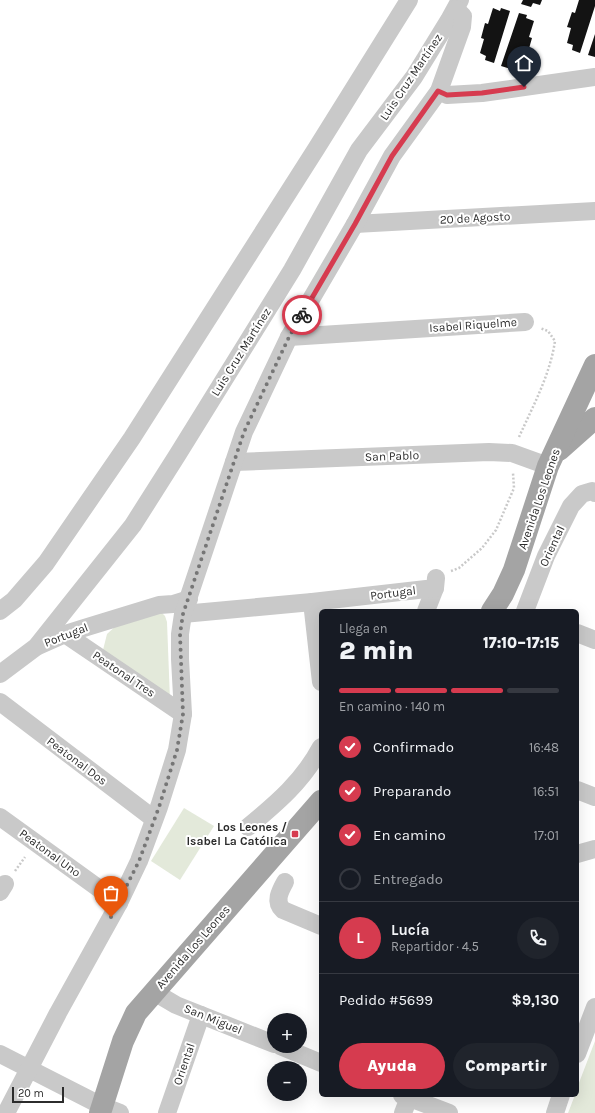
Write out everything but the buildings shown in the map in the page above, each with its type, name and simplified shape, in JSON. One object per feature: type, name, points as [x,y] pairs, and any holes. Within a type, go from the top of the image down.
[{"type":"main road","name":"Avenida Los Leones","points":[[493,609],[514,570],[550,461],[595,365]]},
{"type":"main road","points":[[550,461],[595,418]]},
{"type":"main road","name":"Avenida Los Leones","points":[[108,1111],[113,1070],[126,1034],[136,1013],[319,803]]},
{"type":"street","points":[[0,611],[14,600],[46,563],[132,438],[409,0]]},
{"type":"street","name":"Luis Cruz Martínez","points":[[438,91],[462,27],[463,16],[458,4]]},
{"type":"street","name":"Luis Cruz Martínez","points":[[0,674],[36,647],[133,525],[292,270],[359,150],[414,77],[458,4]]},
{"type":"street","points":[[6,1113],[119,903],[139,861],[157,813],[177,750],[183,714],[180,634],[186,607],[244,432],[289,337],[355,224],[392,156],[438,91],[447,95],[482,93],[595,77]]},
{"type":"street","name":"20 de Agosto","points":[[355,224],[595,212]]},
{"type":"street","name":"Isabel Riquelme","points":[[289,337],[524,322]]},
{"type":"street","name":"San Pablo","points":[[234,462],[489,452],[512,453],[550,461]]},
{"type":"street","name":"Oriental","points":[[526,609],[546,556],[571,506],[582,494],[594,492]]},
{"type":"street","points":[[427,609],[436,583]]},
{"type":"street","name":"Portugal","points":[[36,647],[66,634],[159,605],[173,604],[186,607],[312,602],[436,583]]},
{"type":"street","points":[[312,602],[319,664]]},
{"type":"street","name":"Peatonal Tres","points":[[66,634],[183,714]]},
{"type":"street","points":[[579,634],[595,640]]},
{"type":"street","name":"Peatonal Dos","points":[[0,702],[157,813]]},
{"type":"street","points":[[248,827],[282,799],[312,764],[319,751]]},
{"type":"street","points":[[579,791],[595,797]]},
{"type":"street","name":"Peatonal Uno","points":[[0,817],[119,903]]},
{"type":"street","points":[[579,853],[595,849]]},
{"type":"street","points":[[285,882],[278,899],[280,908],[319,925]]},
{"type":"street","name":"San Miguel","points":[[154,992],[176,1005],[267,1041]]},
{"type":"street","points":[[579,1049],[595,1007]]},
{"type":"street","name":"Oriental","points":[[167,1113],[201,1015]]},
{"type":"street","points":[[297,1053],[319,1062]]},
{"type":"street","points":[[0,1054],[108,1111]]},
{"type":"street","points":[[554,1113],[560,1097]]},
{"type":"street","points":[[406,1100],[449,1113]]},
{"type":"path","name":"Isabel Riquelme","points":[[512,453],[547,374],[553,355],[555,341],[548,331],[524,322]]},
{"type":"path","points":[[436,583],[458,568],[482,548],[496,530],[514,488],[512,453]]},
{"type":"path","points":[[3,888],[36,843]]},
{"type":"green space","points":[[160,611],[165,616],[167,622],[170,700],[102,654],[107,634],[118,624]]},
{"type":"green space","points":[[184,808],[214,826],[180,880],[151,861]]},
{"type":"green space","points":[[595,1041],[595,1113],[568,1113],[574,1097],[579,1097],[579,1083]]},
{"type":"way so far","points":[[111,917],[139,861],[170,776],[177,750],[183,714],[180,659],[180,634],[183,614],[244,432],[289,337],[302,315]]},
{"type":"place","name":"Los Leones / Isabel La Católica","points":[[295,834]]},
{"type":"route","points":[[302,315],[355,224],[392,156],[414,127],[438,91],[447,95],[482,93],[524,87]]}]
